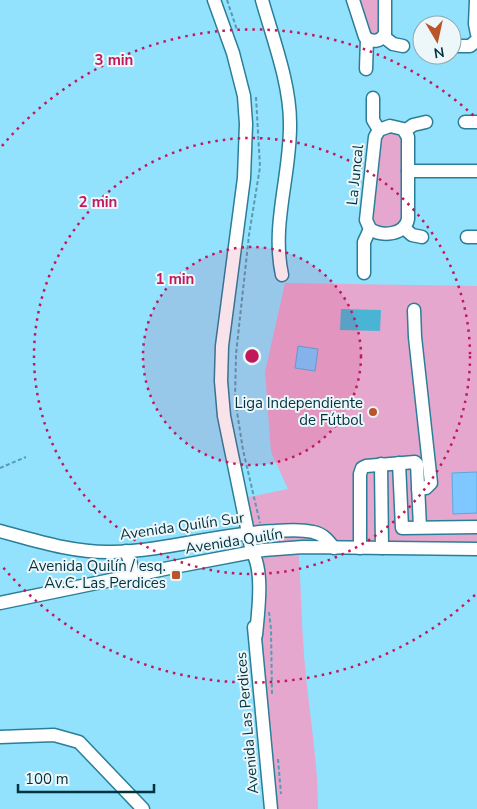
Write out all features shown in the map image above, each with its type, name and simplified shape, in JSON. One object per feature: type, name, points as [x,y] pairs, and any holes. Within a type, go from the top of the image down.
[{"type":"street","name":"Avenida Las Perdices","points":[[214,0],[233,53],[244,96],[246,124],[244,178],[222,346],[221,381],[224,416],[252,552],[257,562],[258,609],[256,635],[270,809]]},
{"type":"street","points":[[262,0],[289,102],[290,143],[278,236],[282,275]]},
{"type":"street","points":[[353,0],[363,34],[367,39],[376,41],[384,37],[386,31],[385,0]]},
{"type":"street","points":[[476,0],[475,24],[477,34]]},
{"type":"street","points":[[384,37],[395,45],[403,46]]},
{"type":"street","points":[[366,69],[367,39]]},
{"type":"street","points":[[462,46],[470,46],[477,40]]},
{"type":"street","points":[[373,98],[373,120],[379,130]]},
{"type":"street","points":[[364,273],[364,242],[370,229],[379,233],[393,233],[404,228],[408,219],[408,137],[405,130],[413,125],[426,122]]},
{"type":"street","name":"La Juncal","points":[[370,229],[366,217],[375,136],[379,130],[390,126],[405,130]]},
{"type":"street","points":[[408,171],[477,171]]},
{"type":"street","points":[[404,228],[412,235],[422,237]]},
{"type":"street","points":[[414,310],[415,337],[431,483],[426,488],[418,489]]},
{"type":"street","points":[[360,548],[360,474],[362,468],[366,466],[415,462],[417,464],[420,527]]},
{"type":"street","points":[[399,463],[401,527],[404,529],[418,529],[420,527],[477,527]]},
{"type":"street","points":[[382,464],[382,548]]},
{"type":"street","name":"Avenida Quilín Sur","points":[[0,531],[82,551],[126,551],[248,532],[313,531],[328,540],[334,548]]},
{"type":"street","name":"Avenida Quilín","points":[[0,603],[252,552],[303,547],[477,549]]},
{"type":"street","points":[[148,549],[146,562],[150,572]]},
{"type":"street","points":[[126,551],[131,564],[131,576]]},
{"type":"street","points":[[0,737],[54,735],[79,742],[143,809]]},
{"type":"path","points":[[227,0],[239,38]]},
{"type":"path","points":[[254,92],[257,101],[260,168],[249,235],[236,354],[235,399],[243,450],[263,531]]},
{"type":"path","points":[[0,468],[26,457]]},
{"type":"path","points":[[269,610],[272,630],[272,700]]},
{"type":"path","points":[[278,755],[281,800]]},
{"type":"shaded area","points":[[357,0],[381,0],[381,33],[371,36]]},
{"type":"shaded area","points":[[384,131],[402,133],[404,221],[400,227],[376,228],[370,219],[378,138]]},
{"type":"shaded area","name":"Liga Independiente de Fútbol","points":[[285,283],[477,286],[477,543],[298,544],[304,655],[318,809],[274,809],[244,498],[288,489],[271,452],[265,372]]},
{"type":"water","points":[[341,309],[381,310],[380,331],[340,330]]},
{"type":"building","points":[[298,346],[318,349],[315,371],[295,368]]},
{"type":"building","points":[[477,472],[477,513],[453,514],[452,473]]},
{"type":"place","name":"Liga Independiente de Fútbol","points":[[373,412]]},
{"type":"place","name":"Avenida Quilín / esq. Av.C. Las Perdices","points":[[176,575]]}]
